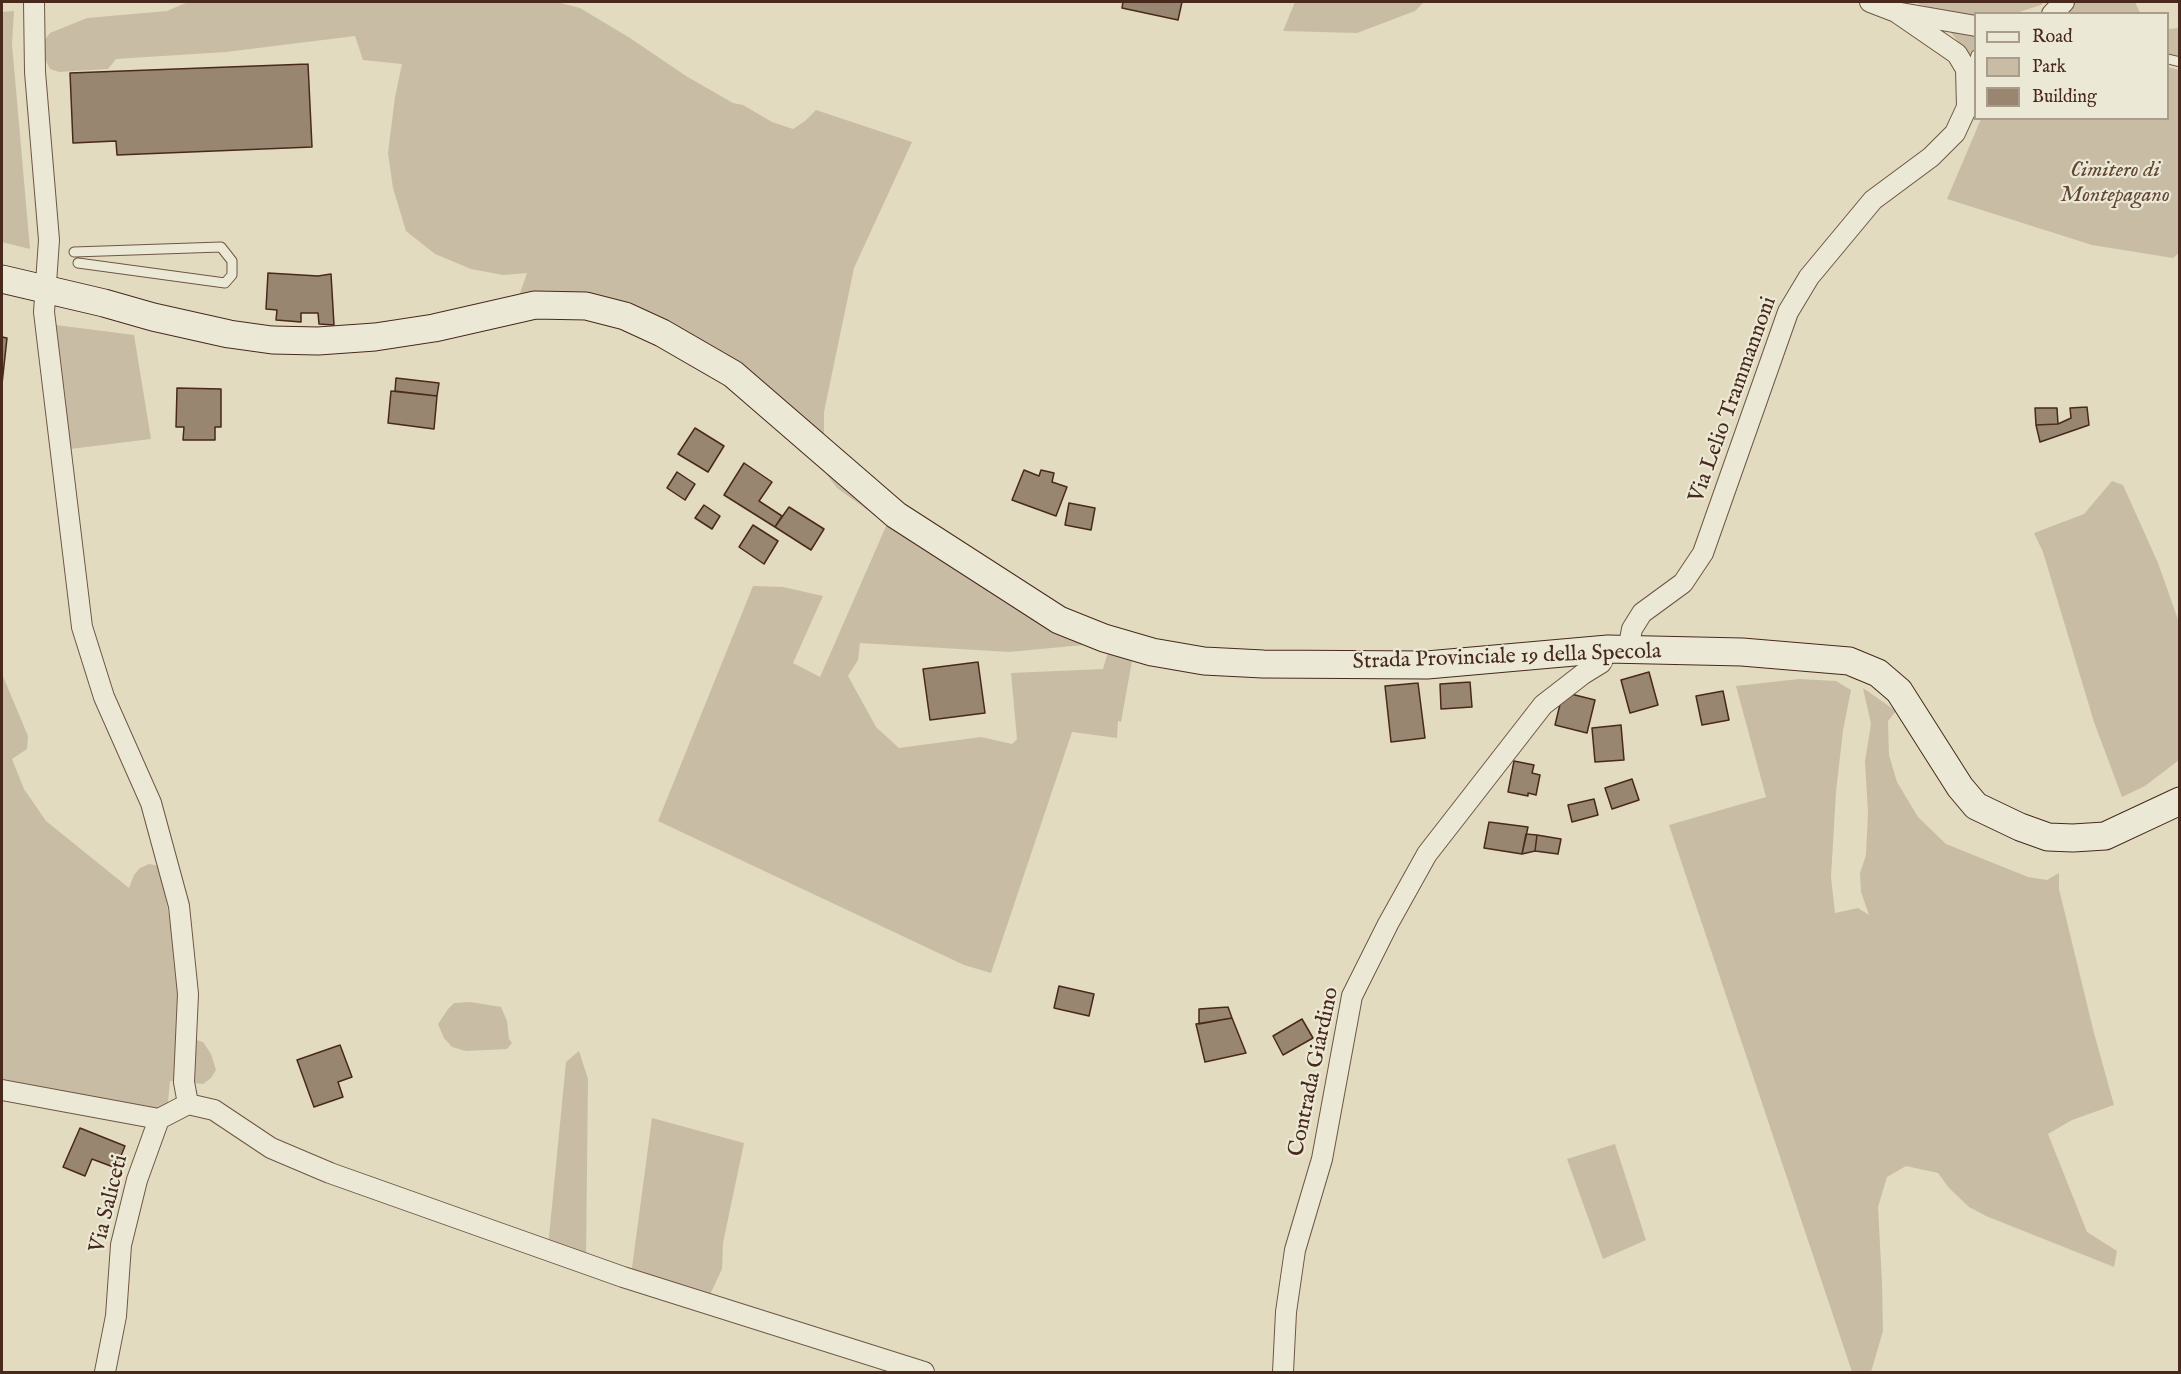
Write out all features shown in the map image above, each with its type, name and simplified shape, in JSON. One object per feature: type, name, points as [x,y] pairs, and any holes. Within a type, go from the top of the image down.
[{"type":"main road","name":"Strada Provinciale 19 della Specola","points":[[2,279],[229,334],[272,340],[318,341],[375,337],[434,328],[535,305],[586,306],[625,316],[662,333],[733,374],[896,515],[1059,620],[1104,638],[1152,652],[1204,661],[1239,663],[1427,666],[1618,649],[1742,652],[1849,662],[1878,673],[1899,691],[1960,787],[1976,806],[2020,827],[2048,837],[2105,836],[2180,801]]},
{"type":"street","points":[[33,2],[35,72],[49,240],[44,312],[82,627],[104,697],[151,803],[179,906],[188,994],[184,1082],[188,1104]]},
{"type":"street","name":"Via Lelio Trammannoni","points":[[1618,649],[1642,613],[1683,583],[1703,553],[1788,312],[1809,277],[1873,200],[1931,157],[1955,132],[1966,107],[1966,69],[1957,54],[1896,12],[1870,2]]},
{"type":"street","points":[[1896,12],[1974,26]]},
{"type":"street","name":"Contrada Giardino","points":[[1284,1372],[1286,1312],[1295,1250],[1322,1159],[1352,996],[1427,854],[1543,705],[1618,649]]},
{"type":"street","points":[[2,1090],[159,1119],[188,1104],[214,1110],[271,1148],[330,1173],[623,1277],[924,1372]]},
{"type":"street","name":"Via Saliceti","points":[[105,1372],[116,1316],[120,1245],[137,1180],[159,1119]]},
{"type":"lane","points":[[1966,107],[1974,61]]},
{"type":"lane","points":[[74,252],[221,247],[232,261],[232,275],[225,283],[78,263]]},
{"type":"green space","points":[[188,2],[557,2],[580,8],[686,76],[772,122],[793,129],[816,110],[912,142],[854,268],[824,412],[824,436],[723,360],[519,296],[527,273],[503,275],[471,269],[435,254],[406,231],[393,188],[388,153],[402,64],[363,60],[355,36],[226,52],[116,59],[108,69],[59,72],[50,69],[43,55],[43,42],[50,33],[87,18],[167,11]]},
{"type":"green space","points":[[1295,2],[1424,2],[1415,11],[1357,33],[1283,31]]},
{"type":"green space","points":[[1919,2],[2044,2],[2019,12],[1974,12],[1974,16],[1955,16],[1918,4]]},
{"type":"green space","points":[[2068,2],[2135,2],[2140,12],[2058,12]]},
{"type":"green space","points":[[14,11],[12,44],[30,249],[2,242],[2,12]]},
{"type":"green space","points":[[1943,23],[1974,31],[1974,73],[1961,45]]},
{"type":"green space","points":[[2179,28],[2179,60],[2169,56],[2169,29]]},
{"type":"green space","name":"Cimitero di Montepagano","points":[[2169,67],[2180,70],[2180,252],[2173,258],[2092,245],[1947,199],[1981,120],[2169,120]]},
{"type":"green space","points":[[56,325],[134,335],[151,439],[70,449]]},
{"type":"green space","points":[[821,467],[1094,644],[1009,652],[860,643],[858,660],[848,676],[876,727],[899,748],[981,737],[1012,744],[1017,739],[1011,673],[1103,669],[1109,649],[1133,655],[1121,722],[1118,721],[1117,738],[1072,732],[991,973],[964,965],[658,821],[753,586],[783,587],[823,596],[793,663],[820,677],[887,524],[837,488]]},
{"type":"green space","points":[[2112,481],[2123,485],[2158,563],[2180,625],[2179,760],[2145,786],[2122,797],[2094,722],[2043,552],[2034,533],[2084,514]]},
{"type":"green space","points":[[2,674],[28,736],[27,749],[12,759],[24,789],[46,821],[129,888],[134,875],[140,868],[149,864],[159,866],[194,1039],[203,1042],[211,1054],[216,1070],[203,1084],[170,1081],[167,1113],[2,1082]]},
{"type":"green space","points":[[1799,679],[1836,681],[1851,690],[1843,730],[1836,792],[1831,877],[1835,913],[1858,908],[1869,915],[1861,892],[1860,873],[1866,855],[1868,813],[1865,761],[1871,724],[1863,688],[1896,711],[1888,721],[1889,755],[1897,782],[1918,817],[1946,844],[2028,877],[2047,880],[2059,873],[2059,889],[2114,1105],[2072,1120],[2048,1134],[2087,1232],[2117,1251],[2114,1267],[1986,1216],[1969,1207],[1949,1188],[1938,1173],[1906,1166],[1887,1177],[1878,1207],[1883,1331],[1871,1372],[1852,1372],[1669,825],[1766,797],[1736,686]]},
{"type":"green space","points":[[470,1002],[501,1007],[512,1043],[507,1049],[466,1051],[452,1047],[444,1038],[438,1024],[448,1009],[454,1003]]},
{"type":"green space","points":[[579,1051],[588,1079],[586,1260],[548,1247],[566,1062]]},
{"type":"green space","points":[[652,1118],[744,1143],[723,1243],[722,1269],[708,1299],[631,1275]]},
{"type":"green space","points":[[1615,1144],[1646,1240],[1603,1259],[1567,1159]]},
{"type":"building","points":[[1123,2],[1182,2],[1178,20],[1122,8]]},
{"type":"building","points":[[308,64],[312,147],[117,155],[116,141],[73,143],[70,73]]},
{"type":"building","points":[[268,273],[318,276],[331,274],[334,325],[319,324],[318,313],[301,313],[301,322],[276,320],[277,310],[266,309]]},
{"type":"building","points":[[2,337],[7,338],[2,384]]},
{"type":"building","points":[[396,378],[439,383],[437,396],[395,391]]},
{"type":"building","points":[[177,388],[221,389],[221,427],[215,427],[215,440],[183,440],[184,427],[176,427]]},
{"type":"building","points":[[391,391],[437,396],[434,429],[388,423]]},
{"type":"building","points":[[2087,407],[2089,425],[2040,442],[2036,425],[2058,424],[2071,418],[2070,408]]},
{"type":"building","points":[[2035,408],[2057,408],[2058,424],[2036,425]]},
{"type":"building","points":[[695,428],[724,446],[708,472],[678,454]]},
{"type":"building","points":[[744,463],[772,482],[759,501],[782,516],[775,527],[724,495]]},
{"type":"building","points":[[1024,470],[1039,476],[1041,470],[1054,473],[1052,482],[1067,487],[1056,516],[1012,500]]},
{"type":"building","points":[[677,472],[695,484],[685,500],[667,488]]},
{"type":"building","points":[[1069,503],[1095,508],[1091,530],[1065,525]]},
{"type":"building","points":[[704,505],[720,516],[712,529],[695,518]]},
{"type":"building","points":[[789,507],[824,529],[811,550],[775,527]]},
{"type":"building","points":[[753,525],[778,541],[764,564],[739,547]]},
{"type":"building","points":[[978,662],[985,713],[930,720],[923,669]]},
{"type":"building","points":[[1649,672],[1658,705],[1630,713],[1621,680]]},
{"type":"building","points":[[1470,682],[1472,707],[1441,709],[1440,684]]},
{"type":"building","points":[[1418,683],[1425,738],[1391,742],[1385,686]]},
{"type":"building","points":[[1723,691],[1729,720],[1702,725],[1696,696]]},
{"type":"building","points":[[1563,692],[1595,700],[1587,733],[1555,725]]},
{"type":"building","points":[[1621,725],[1624,760],[1595,762],[1592,728]]},
{"type":"building","points":[[1514,761],[1534,765],[1532,773],[1540,775],[1536,795],[1528,793],[1528,796],[1508,792]]},
{"type":"building","points":[[1632,779],[1639,800],[1612,809],[1605,788]]},
{"type":"building","points":[[1594,799],[1598,815],[1572,822],[1568,805]]},
{"type":"building","points":[[1489,822],[1528,827],[1522,854],[1484,848]]},
{"type":"building","points":[[1526,834],[1537,835],[1535,851],[1522,854]]},
{"type":"building","points":[[1537,835],[1561,839],[1558,854],[1535,851]]},
{"type":"building","points":[[1059,986],[1094,994],[1089,1016],[1054,1008]]},
{"type":"building","points":[[1228,1007],[1232,1018],[1199,1024],[1199,1009]]},
{"type":"building","points":[[1232,1018],[1246,1053],[1205,1062],[1196,1024]]},
{"type":"building","points":[[1302,1019],[1313,1038],[1283,1055],[1273,1036]]},
{"type":"building","points":[[340,1045],[352,1077],[338,1082],[343,1097],[314,1107],[297,1060]]},
{"type":"building","points":[[80,1128],[125,1146],[116,1168],[92,1159],[85,1176],[63,1167]]}]
